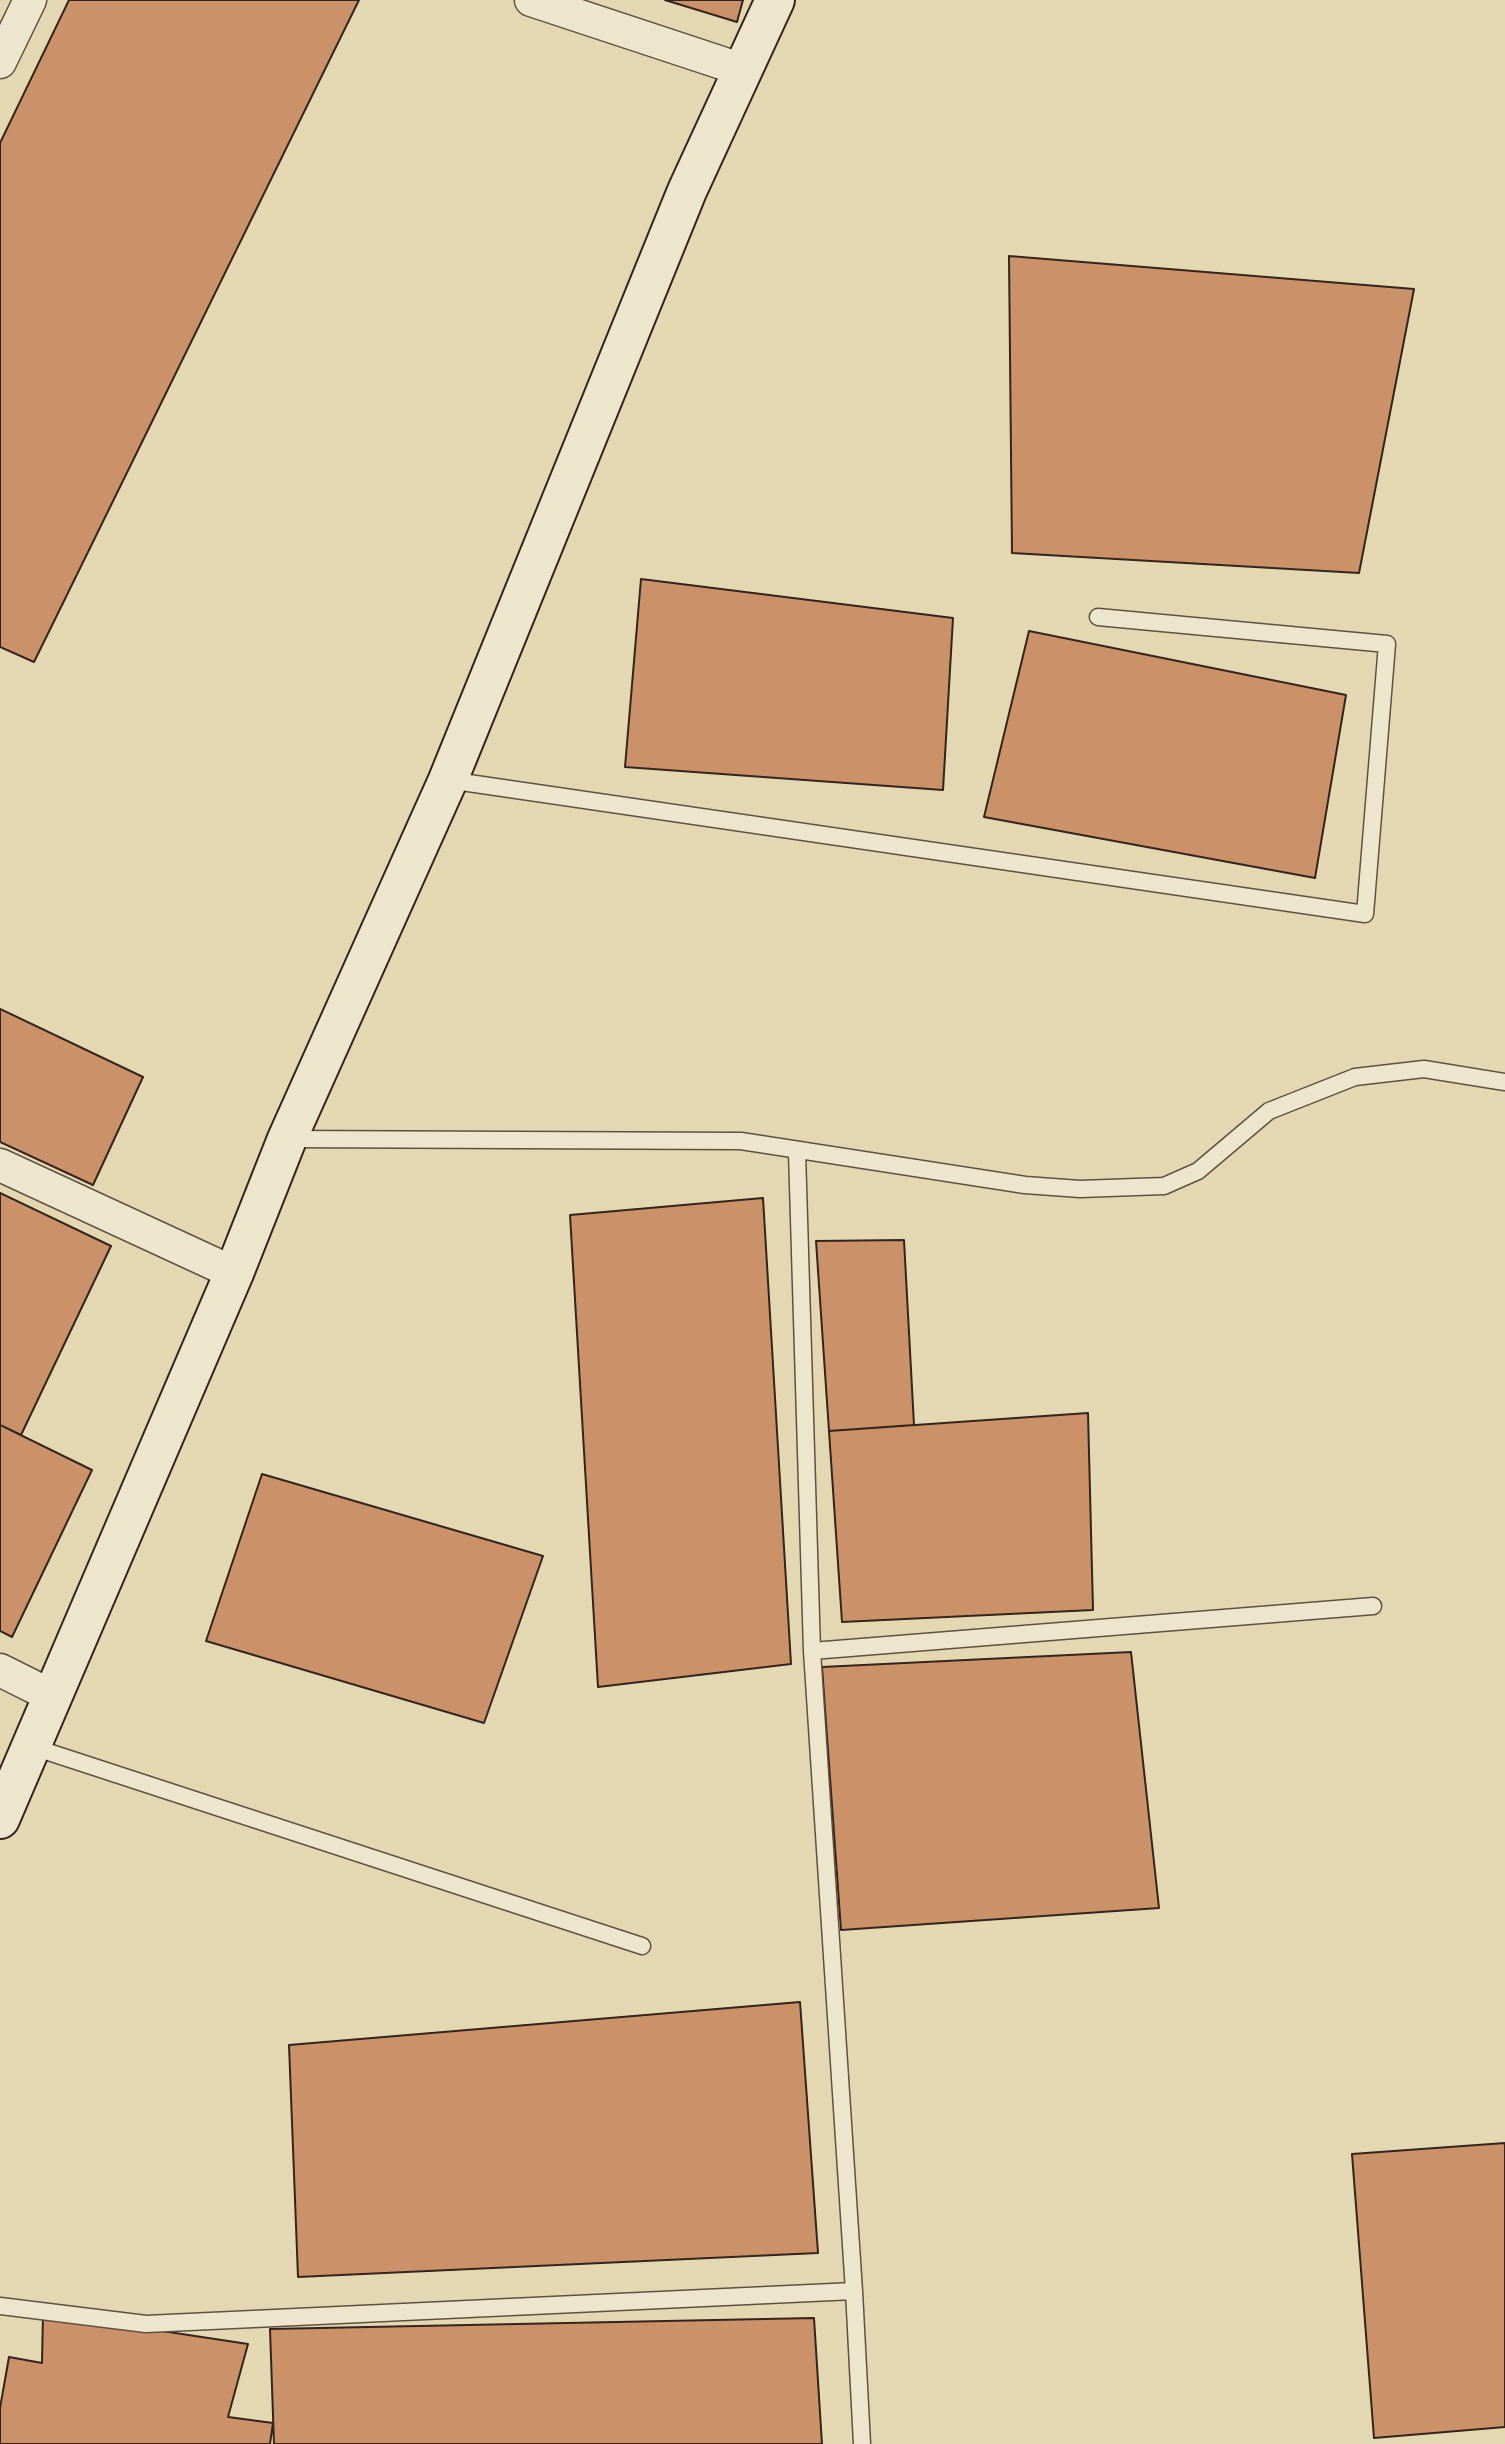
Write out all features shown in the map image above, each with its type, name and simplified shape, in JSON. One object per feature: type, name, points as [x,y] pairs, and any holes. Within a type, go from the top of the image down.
[{"type":"street","points":[[0,62],[30,0]]},
{"type":"street","points":[[531,0],[743,70]]},
{"type":"street","points":[[0,1819],[234,1273],[287,1139],[448,780],[687,191],[775,0]]},
{"type":"street","points":[[0,1165],[234,1273]]},
{"type":"street","points":[[0,1670],[52,1696]]},
{"type":"lane","points":[[448,780],[1365,914],[1387,644],[1098,617]]},
{"type":"lane","points":[[287,1139],[741,1141],[797,1152],[1025,1185],[1080,1189],[1164,1185],[1198,1171],[1269,1111],[1355,1077],[1424,1069],[1505,1082]]},
{"type":"lane","points":[[797,1152],[813,1651],[862,2444]]},
{"type":"lane","points":[[813,1651],[1373,1606]]},
{"type":"lane","points":[[30,1746],[642,1945]]},
{"type":"lane","points":[[0,2306],[146,2324],[854,2291]]},
{"type":"building","points":[[69,0],[359,0],[34,662],[0,647],[0,143]]},
{"type":"building","points":[[665,0],[743,0],[737,22]]},
{"type":"building","points":[[1009,256],[1414,289],[1359,573],[1012,553]]},
{"type":"building","points":[[641,579],[953,618],[943,790],[625,767]]},
{"type":"building","points":[[1029,631],[1346,695],[1315,878],[984,817]]},
{"type":"building","points":[[0,1009],[143,1077],[93,1185],[0,1142]]},
{"type":"building","points":[[0,1193],[111,1246],[21,1435],[0,1425]]},
{"type":"building","points":[[763,1198],[791,1664],[598,1687],[570,1215]]},
{"type":"building","points":[[904,1240],[914,1425],[829,1431],[816,1241]]},
{"type":"building","points":[[1088,1413],[1093,1610],[842,1622],[829,1431]]},
{"type":"building","points":[[0,1425],[92,1470],[12,1637],[0,1631]]},
{"type":"building","points":[[262,1474],[543,1556],[484,1723],[206,1641]]},
{"type":"building","points":[[1131,1652],[1159,1908],[841,1930],[822,1667]]},
{"type":"building","points":[[800,2002],[818,2253],[298,2277],[289,2045]]},
{"type":"building","points":[[1505,2143],[1505,2427],[1374,2438],[1352,2154]]},
{"type":"building","points":[[43,2313],[248,2344],[228,2417],[273,2423],[270,2444],[0,2444],[0,2408],[9,2357],[42,2363]]},
{"type":"building","points":[[814,2318],[822,2444],[274,2444],[270,2329]]}]
